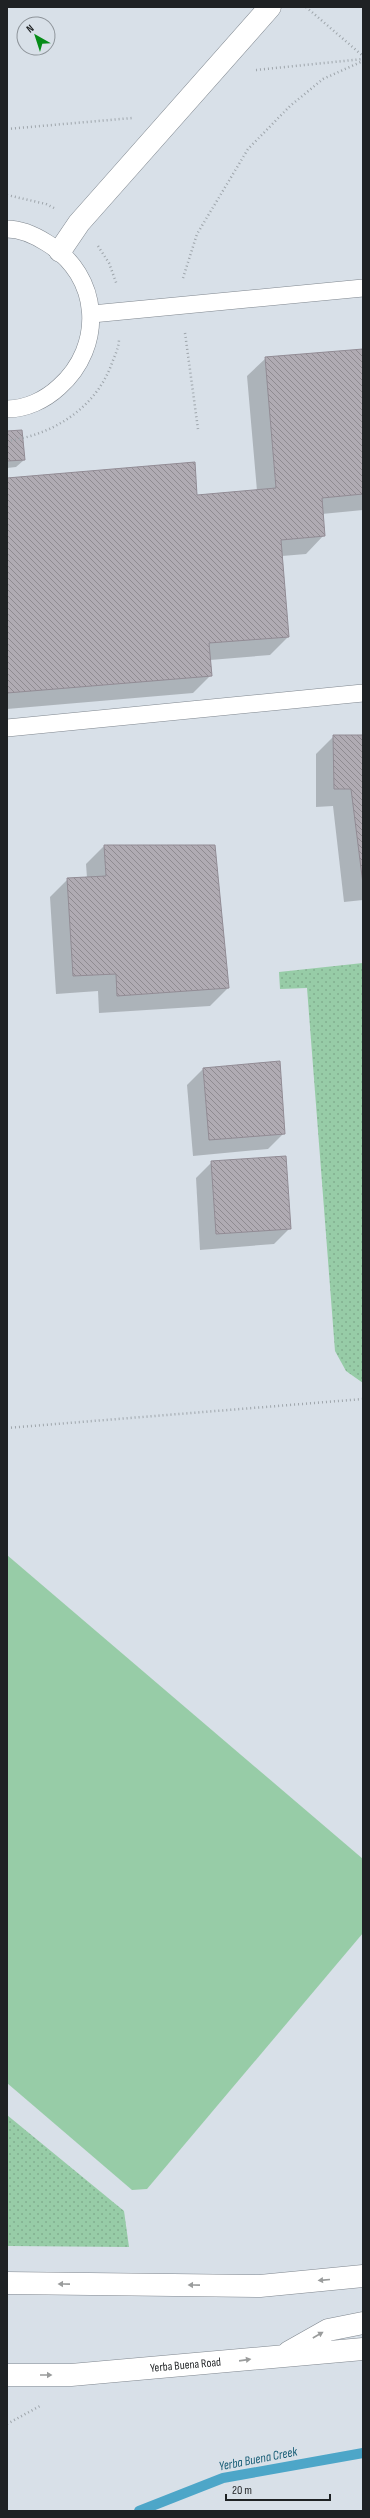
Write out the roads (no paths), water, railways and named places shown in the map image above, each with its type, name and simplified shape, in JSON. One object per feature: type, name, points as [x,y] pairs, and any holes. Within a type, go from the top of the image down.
[{"type":"street","points":[[60,251],[79,224],[213,74],[270,7]]},
{"type":"street","points":[[7,2283],[260,2286],[363,2276]]},
{"type":"street","points":[[284,2355],[328,2330],[363,2323]]},
{"type":"street","name":"Yerba Buena Road","points":[[7,2375],[71,2375],[221,2363],[284,2355],[363,2349]]},
{"type":"lane","points":[[7,229],[37,236],[60,251],[82,279],[92,314],[88,346],[73,375],[49,397],[19,409],[7,409]]},
{"type":"lane","points":[[92,314],[363,288]]},
{"type":"lane","points":[[7,728],[363,693]]},
{"type":"waterway","name":"Yerba Buena Creek","points":[[139,2511],[223,2478],[363,2453]]}]
